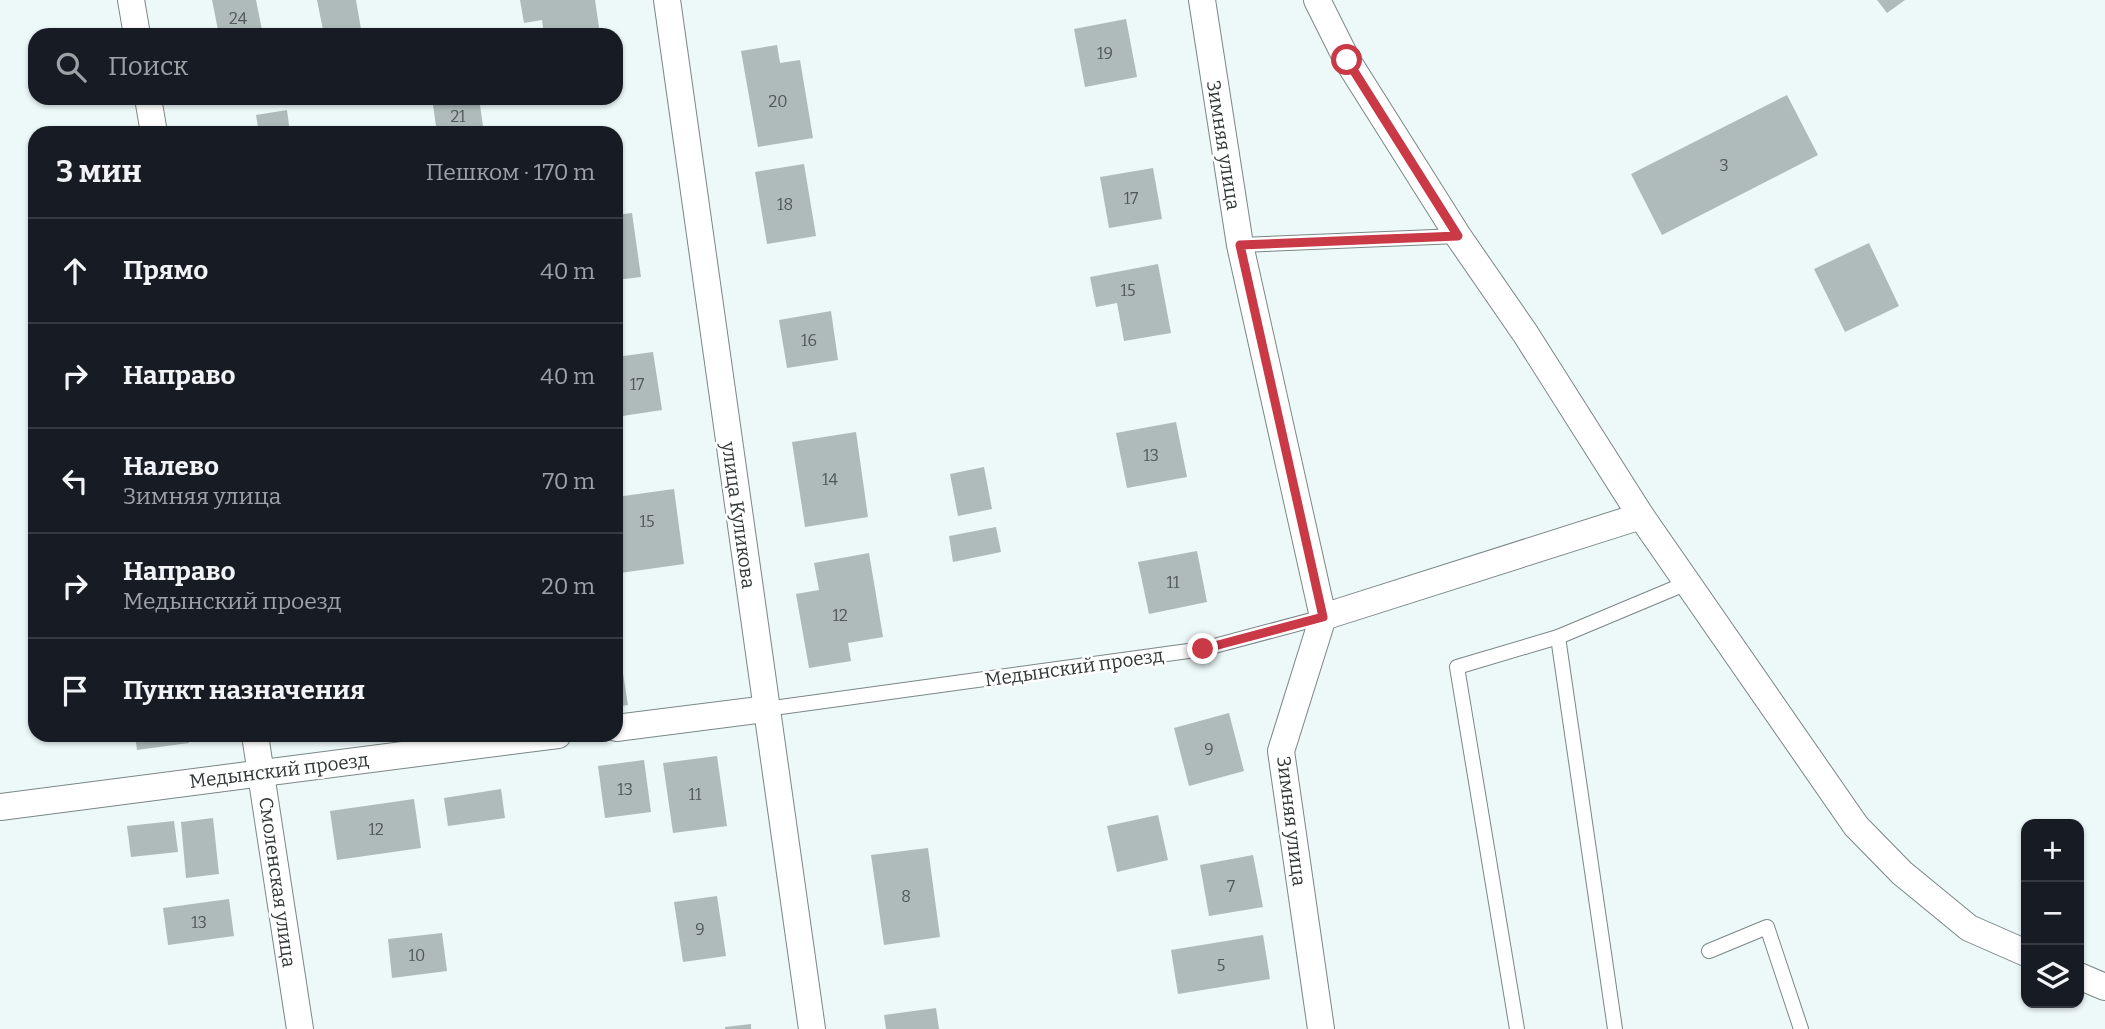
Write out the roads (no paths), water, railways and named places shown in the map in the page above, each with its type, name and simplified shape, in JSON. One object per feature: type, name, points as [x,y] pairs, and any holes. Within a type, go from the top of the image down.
[{"type":"street","points":[[131,0],[136,28]]},
{"type":"street","name":"улица Куликова","points":[[667,0],[812,1029]]},
{"type":"street","name":"Зимняя улица","points":[[1202,0],[1240,245],[1323,617],[1281,751],[1321,1029]]},
{"type":"street","points":[[1317,0],[1347,60],[1458,236],[1525,333],[1641,516],[1856,826],[1902,873],[1969,928],[2021,951]]},
{"type":"street","points":[[149,105],[153,126]]},
{"type":"street","name":"Медынский проезд","points":[[1323,617],[1641,516]]},
{"type":"street","name":"Медынский проезд","points":[[623,727],[766,709]]},
{"type":"street","name":"Смоленская улица","points":[[256,742],[299,1029]]},
{"type":"street","name":"Медынский проезд","points":[[0,807],[502,742]]},
{"type":"street","points":[[2084,978],[2105,988]]},
{"type":"lane","points":[[1240,245],[1458,236]]},
{"type":"lane","points":[[1517,1029],[1457,667],[1558,637],[1687,583]]},
{"type":"lane","name":"Медынский проезд","points":[[766,709],[1203,649],[1323,617]]},
{"type":"lane","points":[[1558,637],[1615,1029]]},
{"type":"lane","points":[[1709,951],[1767,927],[1801,1029]]}]
